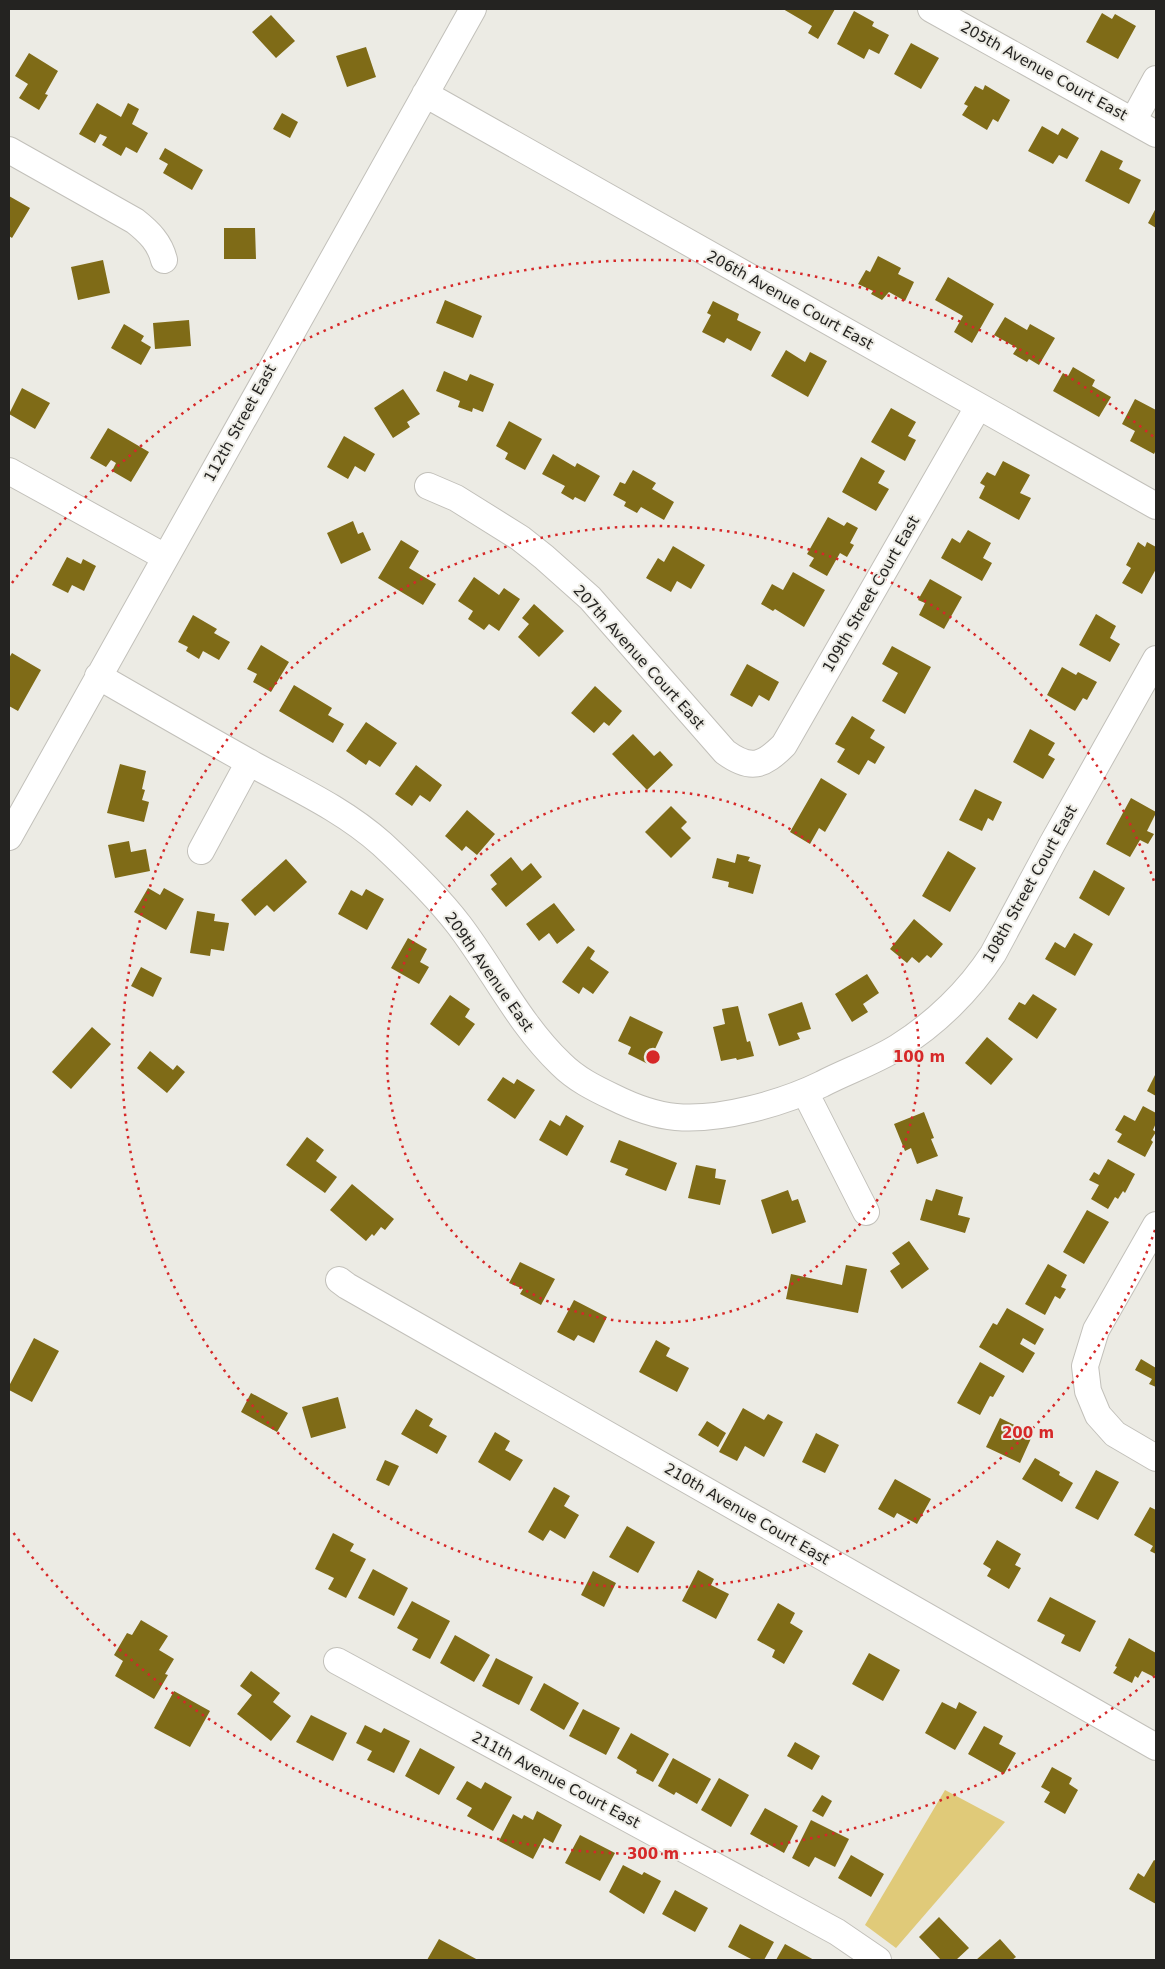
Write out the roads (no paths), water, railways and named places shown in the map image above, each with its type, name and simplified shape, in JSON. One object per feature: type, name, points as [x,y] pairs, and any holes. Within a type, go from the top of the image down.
[{"type":"street","name":"112th Street East","points":[[9,837],[473,9]]},
{"type":"street","name":"205th Avenue Court East","points":[[931,9],[1156,134]]},
{"type":"street","points":[[1133,121],[1156,79]]},
{"type":"street","name":"206th Avenue Court East","points":[[425,94],[1156,506]]},
{"type":"street","points":[[9,150],[135,221],[146,229],[161,247],[164,260]]},
{"type":"street","name":"109th Street Court East","points":[[748,764],[766,761],[784,745],[978,407]]},
{"type":"street","points":[[9,471],[165,557]]},
{"type":"street","name":"207th Avenue Court East","points":[[428,486],[456,498],[520,538],[544,557],[590,598],[725,752],[738,762],[748,764]]},
{"type":"street","name":"108th Street Court East","points":[[805,1092],[869,1063],[916,1035],[954,1002],[982,970],[1156,659]]},
{"type":"street","name":"209th Avenue East","points":[[98,676],[340,812],[380,843],[424,885],[459,925],[520,1016],[540,1042],[562,1065],[594,1088],[636,1108],[677,1117],[701,1117],[741,1112],[805,1092]]},
{"type":"street","points":[[201,851],[249,762]]},
{"type":"street","points":[[805,1092],[866,1212]]},
{"type":"street","points":[[1156,1225],[1096,1330],[1085,1366],[1088,1392],[1098,1415],[1106,1426],[1134,1446],[1156,1458]]},
{"type":"street","name":"210th Avenue Court East","points":[[339,1280],[1156,1747]]},
{"type":"street","name":"211th Avenue Court East","points":[[337,1661],[837,1932],[878,1960]]}]
